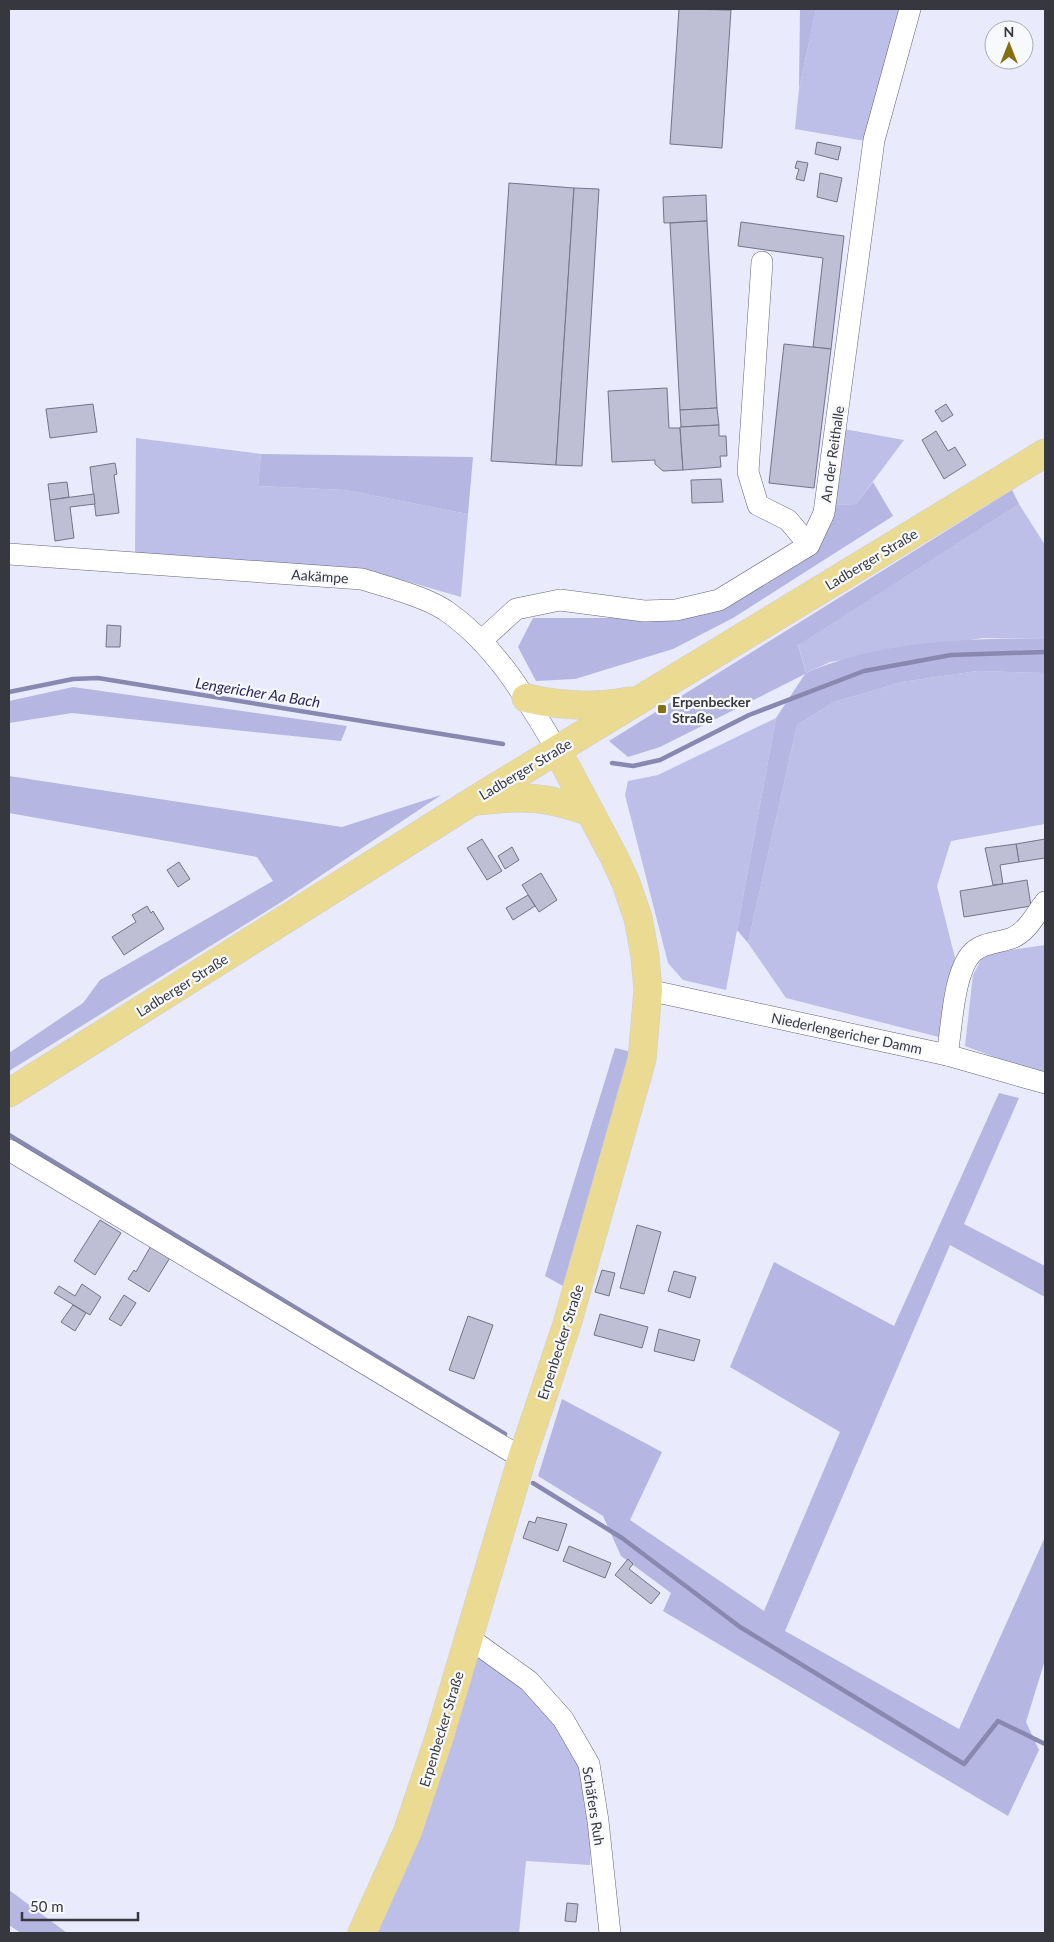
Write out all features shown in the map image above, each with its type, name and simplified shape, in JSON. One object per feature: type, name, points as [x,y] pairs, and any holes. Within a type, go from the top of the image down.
[{"type":"main road","name":"Ladberger Straße","points":[[9,1093],[472,801],[1045,453]]},
{"type":"main road","points":[[526,698],[576,706],[604,706],[640,698]]},
{"type":"main road","name":"Erpenbecker Straße","points":[[362,1933],[407,1832],[439,1738],[522,1458],[567,1324],[642,1060],[648,990],[645,956],[638,918],[626,883],[557,750]]},
{"type":"main road","points":[[472,801],[527,796],[556,800],[590,812]]},
{"type":"street","name":"An der Reithalle","points":[[809,545],[824,513],[874,140],[910,9]]},
{"type":"street","points":[[481,640],[516,609],[560,600],[644,611],[676,610],[719,600],[809,545],[788,520],[758,506],[748,472],[762,262]]},
{"type":"street","name":"Aakämpe","points":[[9,554],[362,579],[402,592],[444,610],[481,640],[500,660],[526,698],[557,750]]},
{"type":"street","points":[[947,1055],[960,972],[973,952],[990,943],[1012,938],[1023,932],[1045,902]]},
{"type":"street","name":"Niederlengericher Damm","points":[[648,990],[947,1055],[1045,1083]]},
{"type":"street","points":[[9,1150],[522,1458]]},
{"type":"street","name":"Schäfers Ruh","points":[[469,1638],[528,1681],[563,1719],[589,1764],[598,1821],[610,1933]]},
{"type":"shaded area","points":[[800,9],[816,9],[799,89]]},
{"type":"shaded area","points":[[816,9],[900,9],[865,141],[795,129],[799,89]]},
{"type":"shaded area","points":[[844,429],[904,440],[856,504],[832,505]]},
{"type":"shaded area","points":[[136,438],[261,454],[258,486],[345,490],[468,514],[461,597],[368,570],[135,553]]},
{"type":"shaded area","points":[[261,454],[473,457],[468,514],[345,490],[258,486]]},
{"type":"shaded area","points":[[873,482],[893,516],[733,618],[673,649],[575,679],[536,681],[518,647],[533,618],[642,618],[762,585],[818,550],[832,505],[856,504]]},
{"type":"shaded area","points":[[1012,490],[1019,504],[798,645],[806,673],[835,662],[893,648],[984,639],[1045,639],[1045,673],[977,671],[902,682],[834,702],[797,725],[748,943],[737,930],[776,718],[805,674],[660,747],[628,757],[609,741]]},
{"type":"shaded area","points":[[1019,504],[1045,545],[1045,639],[983,638],[830,662],[806,673],[798,644]]},
{"type":"shaded area","points":[[977,671],[1045,673],[1045,824],[951,841],[937,886],[955,958],[939,1037],[786,998],[748,943],[797,725],[834,702],[902,682]]},
{"type":"shaded area","points":[[73,687],[347,726],[341,741],[72,713],[9,723],[9,701]]},
{"type":"shaded area","points":[[776,718],[726,990],[683,980],[668,963],[625,795],[628,781],[658,775]]},
{"type":"shaded area","points":[[9,776],[342,827],[441,795],[283,901],[9,1071],[9,1053],[83,1003],[100,980],[273,881],[257,857],[9,813]]},
{"type":"shaded area","points":[[1045,945],[1045,1076],[965,1046],[973,975],[984,954]]},
{"type":"shaded area","points":[[615,1048],[632,1052],[563,1286],[545,1276]]},
{"type":"shaded area","points":[[999,1093],[1019,1098],[964,1224],[1045,1266],[1045,1297],[950,1245],[785,1631],[959,1729],[1045,1537],[1045,1660],[1026,1722],[1039,1750],[1008,1816],[663,1611],[671,1593],[621,1556],[603,1516],[538,1476],[562,1399],[662,1452],[630,1520],[764,1611],[840,1432],[730,1367],[774,1262],[894,1326]]},
{"type":"shaded area","points":[[476,1656],[524,1690],[558,1728],[581,1771],[592,1823],[590,1865],[526,1861],[519,1933],[374,1933]]},
{"type":"shaded area","points":[[9,1890],[67,1933],[21,1933],[9,1925]]},
{"type":"building","points":[[679,9],[731,10],[722,148],[670,144]]},
{"type":"building","points":[[817,142],[841,147],[838,160],[815,154]]},
{"type":"building","points":[[797,161],[808,163],[804,181],[796,179],[799,169],[795,168]]},
{"type":"building","points":[[820,173],[842,178],[837,202],[817,197]]},
{"type":"building","points":[[509,183],[574,188],[556,465],[491,461]]},
{"type":"building","points":[[574,188],[599,189],[582,466],[556,465]]},
{"type":"building","points":[[706,195],[707,221],[664,223],[663,197]]},
{"type":"building","points":[[707,221],[717,408],[680,410],[670,223]]},
{"type":"building","points":[[741,222],[844,236],[831,349],[813,347],[823,258],[738,246]]},
{"type":"building","points":[[784,344],[831,349],[814,488],[769,483]]},
{"type":"building","points":[[667,388],[669,428],[680,428],[683,470],[663,471],[655,464],[655,460],[612,462],[608,391]]},
{"type":"building","points":[[93,404],[97,432],[50,438],[46,409]]},
{"type":"building","points":[[946,404],[953,415],[942,422],[935,411]]},
{"type":"building","points":[[717,408],[719,425],[681,427],[680,410]]},
{"type":"building","points":[[719,425],[719,436],[726,436],[727,456],[720,456],[721,467],[683,470],[680,427]]},
{"type":"building","points":[[936,431],[948,451],[955,447],[966,465],[944,479],[922,440]]},
{"type":"building","points":[[115,463],[117,474],[114,475],[119,513],[96,516],[90,467]]},
{"type":"building","points":[[721,479],[723,502],[692,503],[691,480]]},
{"type":"building","points":[[67,482],[69,497],[50,500],[48,484]]},
{"type":"building","points":[[94,494],[95,504],[70,507],[74,538],[55,541],[50,500]]},
{"type":"building","points":[[107,625],[121,626],[120,647],[106,647]]},
{"type":"building","points":[[482,839],[502,871],[487,880],[467,848]]},
{"type":"building","points":[[1045,839],[1045,858],[1019,862],[1016,844]]},
{"type":"building","points":[[1016,844],[1019,862],[1000,865],[1003,884],[993,885],[985,848]]},
{"type":"building","points":[[512,847],[519,860],[505,869],[498,856]]},
{"type":"building","points":[[179,862],[190,879],[178,887],[167,870]]},
{"type":"building","points":[[541,873],[557,900],[539,912],[522,885]]},
{"type":"building","points":[[1027,880],[1031,906],[964,917],[960,891]]},
{"type":"building","points":[[528,895],[535,906],[513,920],[506,908]]},
{"type":"building","points":[[147,906],[151,913],[153,911],[164,929],[124,955],[112,937],[136,922],[132,915]]},
{"type":"building","points":[[100,1220],[121,1233],[95,1275],[74,1261]]},
{"type":"building","points":[[637,1225],[661,1232],[644,1294],[620,1288]]},
{"type":"building","points":[[152,1244],[171,1256],[149,1292],[128,1279],[134,1270],[136,1272]]},
{"type":"building","points":[[602,1270],[615,1273],[609,1296],[595,1292]]},
{"type":"building","points":[[674,1271],[696,1277],[690,1298],[668,1291]]},
{"type":"building","points":[[82,1284],[101,1297],[90,1315],[54,1293],[59,1286],[75,1296]]},
{"type":"building","points":[[124,1295],[136,1303],[121,1326],[109,1319]]},
{"type":"building","points":[[73,1305],[86,1313],[75,1331],[61,1322]]},
{"type":"building","points":[[600,1314],[648,1327],[642,1348],[594,1335]]},
{"type":"building","points":[[468,1316],[493,1325],[474,1379],[449,1370]]},
{"type":"building","points":[[659,1329],[700,1340],[694,1361],[654,1351]]},
{"type":"building","points":[[537,1517],[567,1524],[558,1551],[523,1538],[529,1521],[535,1523]]},
{"type":"building","points":[[569,1546],[611,1563],[605,1578],[563,1561]]},
{"type":"building","points":[[628,1559],[633,1564],[629,1569],[660,1593],[651,1604],[615,1575]]},
{"type":"building","points":[[567,1903],[578,1904],[576,1922],[565,1921]]},
{"type":"waterway","name":"Lengericher Aa Bach","points":[[612,763],[633,766],[660,760],[749,715],[864,671],[951,655],[1045,652]]},
{"type":"waterway","name":"Lengericher Aa Bach","points":[[9,692],[73,679],[98,678],[503,744]]},
{"type":"waterway","points":[[9,1135],[505,1434]]},
{"type":"waterway","points":[[533,1483],[622,1538],[740,1627],[964,1764],[998,1721],[1045,1744]]},
{"type":"place","name":"Erpenbecker Straße","points":[[662,709]]}]
